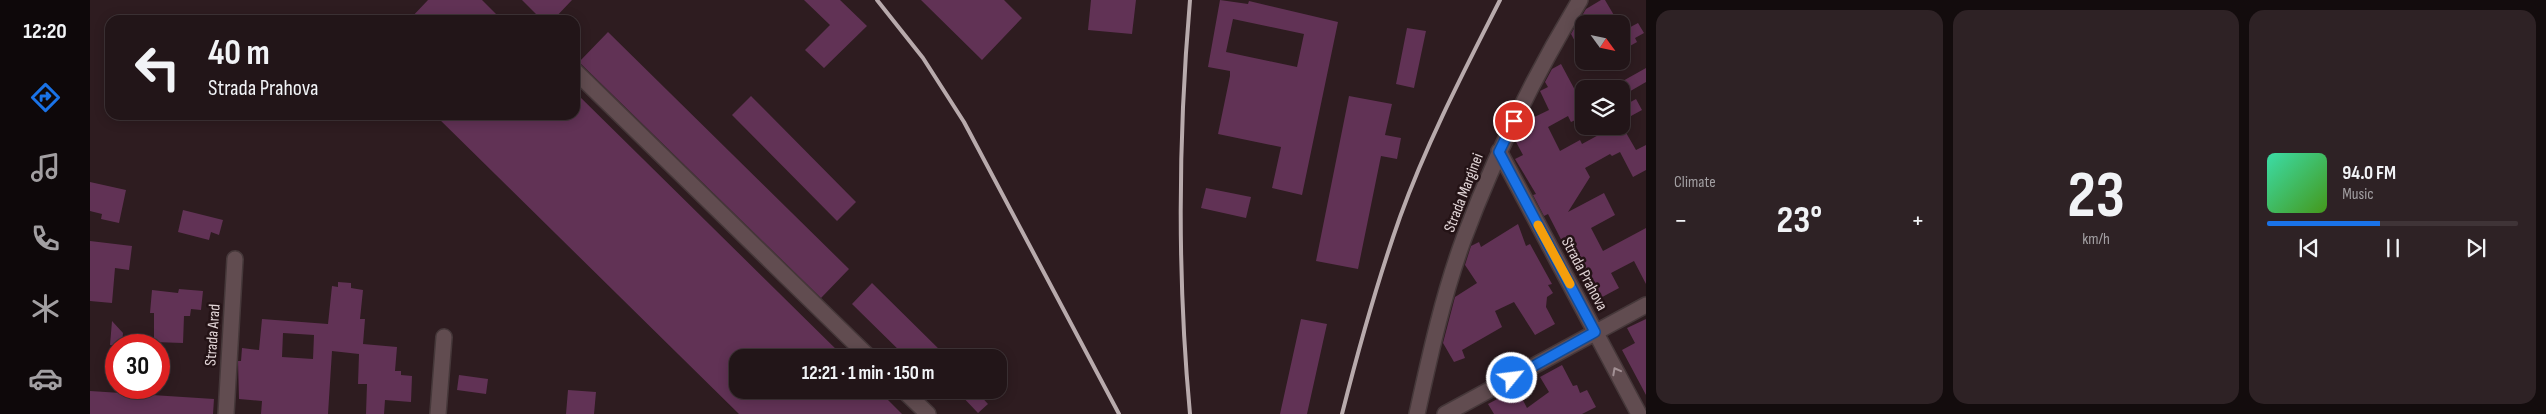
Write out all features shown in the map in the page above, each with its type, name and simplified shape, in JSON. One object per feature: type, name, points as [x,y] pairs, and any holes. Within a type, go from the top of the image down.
[{"type":"street","name":"Strada Marginei","points":[[1417,414],[1436,331],[1464,240],[1499,152],[1538,74],[1580,0]]},
{"type":"street","points":[[580,76],[861,349]]},
{"type":"street","name":"Strada Prahova","points":[[1499,152],[1639,414]]},
{"type":"street","name":"Strada Arad","points":[[226,414],[235,259]]},
{"type":"street","points":[[1445,414],[1646,305]]},
{"type":"street","points":[[438,414],[444,338]]},
{"type":"street","points":[[912,399],[928,414]]},
{"type":"building","points":[[428,0],[482,0],[497,15],[414,15]]},
{"type":"building","points":[[522,0],[572,0],[558,15],[537,15]]},
{"type":"building","points":[[804,0],[840,0],[867,26],[824,68],[805,50],[830,25]]},
{"type":"building","points":[[921,0],[1004,0],[1022,18],[982,60]]},
{"type":"building","points":[[1091,0],[1136,0],[1132,34],[1088,30]]},
{"type":"building","points":[[1220,0],[1248,4],[1249,1],[1338,22],[1302,195],[1272,188],[1281,147],[1218,134],[1230,71],[1208,67]],"holes":[[[1233,19],[1304,34],[1297,67],[1226,52]]]},
{"type":"building","points":[[1601,0],[1605,0],[1614,15],[1584,15],[1586,9]]},
{"type":"building","points":[[1638,23],[1644,33],[1635,38],[1637,42],[1630,46],[1630,27]]},
{"type":"building","points":[[1575,27],[1575,41],[1571,34]]},
{"type":"building","points":[[1407,28],[1426,31],[1414,88],[1396,84]]},
{"type":"building","points":[[608,32],[849,269],[821,298],[580,61]]},
{"type":"building","points":[[1561,64],[1575,90],[1575,120],[1571,122],[1568,116],[1548,127],[1560,151],[1580,140],[1582,144],[1598,135],[1627,135],[1636,150],[1646,145],[1646,170],[1633,177],[1620,152],[1612,156],[1610,154],[1585,168],[1590,177],[1568,212],[1604,193],[1615,215],[1591,228],[1603,251],[1646,228],[1646,284],[1634,261],[1611,273],[1619,288],[1593,302],[1548,214],[1544,216],[1533,195],[1536,194],[1515,159],[1523,155],[1515,140],[1520,131],[1525,128],[1524,122],[1549,110],[1540,91],[1548,87],[1545,82],[1552,69]]},
{"type":"building","points":[[1646,68],[1646,82],[1630,91],[1630,80],[1625,80]]},
{"type":"building","points":[[751,96],[856,202],[837,221],[732,115]]},
{"type":"building","points":[[1349,96],[1392,104],[1385,135],[1401,138],[1397,159],[1381,156],[1358,269],[1316,261]]},
{"type":"building","points":[[580,97],[836,349],[729,349],[729,399],[887,399],[902,414],[739,414],[440,120],[580,120]]},
{"type":"building","points":[[1636,99],[1642,110],[1631,116],[1630,102]]},
{"type":"building","points":[[90,182],[126,190],[119,223],[101,219],[102,214],[90,211]]},
{"type":"building","points":[[1206,188],[1251,197],[1246,218],[1201,208]]},
{"type":"building","points":[[183,210],[223,220],[219,235],[211,232],[209,240],[178,232]]},
{"type":"building","points":[[1518,224],[1526,246],[1530,244],[1552,284],[1548,285],[1553,293],[1547,297],[1546,307],[1555,324],[1535,335],[1514,302],[1495,311],[1502,327],[1462,350],[1465,358],[1454,362],[1443,343],[1455,297],[1477,283],[1465,265],[1471,246],[1479,242],[1481,247]]},
{"type":"building","points":[[90,241],[132,246],[129,270],[115,268],[112,303],[90,301]]},
{"type":"building","points":[[338,282],[351,283],[351,288],[363,290],[360,319],[365,319],[363,344],[397,347],[395,371],[401,371],[401,375],[412,376],[411,402],[385,400],[384,414],[366,414],[367,384],[358,384],[359,354],[332,351],[328,414],[261,414],[262,401],[239,399],[238,361],[241,361],[242,348],[259,350],[262,319],[328,324],[332,286],[338,287]],"holes":[[[283,333],[314,335],[313,359],[282,357]]]},
{"type":"building","points":[[872,283],[939,349],[898,349],[852,304]]},
{"type":"building","points":[[179,289],[203,291],[201,310],[191,309],[190,316],[184,316],[183,343],[170,343],[170,334],[154,334],[154,313],[150,313],[152,290],[178,293]]},
{"type":"building","points":[[1301,319],[1327,324],[1307,414],[1280,414]]},
{"type":"building","points":[[1646,319],[1646,395],[1622,350],[1635,343],[1627,328]]},
{"type":"building","points":[[112,321],[123,334],[111,334]]},
{"type":"building","points":[[1562,365],[1573,386],[1577,385],[1580,393],[1587,390],[1596,407],[1582,414],[1494,414],[1488,404],[1518,391],[1527,408],[1549,392],[1540,377]]},
{"type":"building","points":[[459,375],[488,379],[486,394],[457,390]]},
{"type":"building","points":[[568,390],[596,392],[594,414],[566,414]]},
{"type":"building","points":[[90,391],[105,392],[105,399],[170,399],[170,396],[214,399],[213,414],[90,414]]},
{"type":"building","points":[[965,399],[983,399],[988,404],[978,413]]},
{"type":"railway","points":[[877,0],[923,58],[964,122],[1119,414]]},
{"type":"railway","points":[[1190,0],[1181,155],[1181,259],[1190,414]]},
{"type":"railway","points":[[1342,414],[1376,290],[1400,217],[1422,161],[1500,0]]},
{"type":"slow traffic","points":[[1538,225],[1570,284]]},
{"type":"route","points":[[1512,378],[1595,332],[1499,152],[1514,121]]}]
